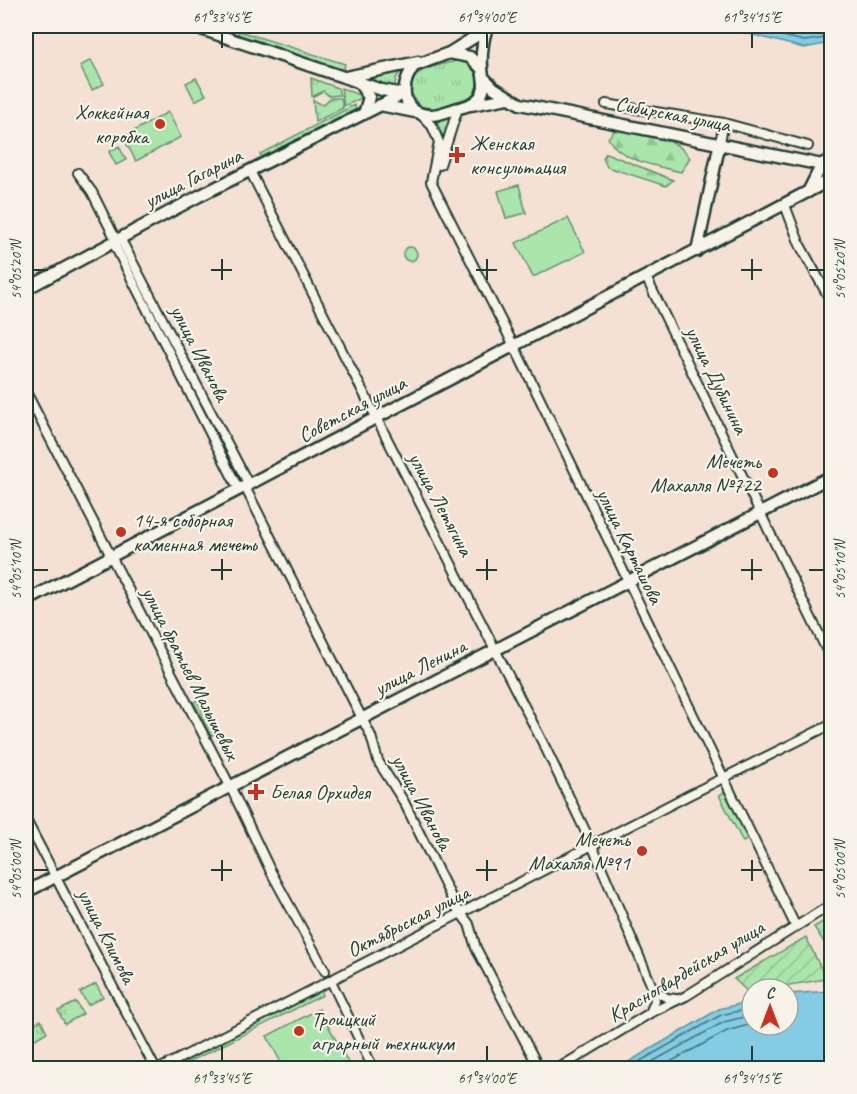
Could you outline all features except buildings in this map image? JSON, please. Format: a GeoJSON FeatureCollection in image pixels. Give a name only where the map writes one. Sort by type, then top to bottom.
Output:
{"type":"FeatureCollection","features":[{"type":"Feature","properties":{"kind":"street"},"geometry":{"type":"LineString","coordinates":[[192,26],[403,94]]}},
{"type":"Feature","properties":{"kind":"street"},"geometry":{"type":"LineString","coordinates":[[351,79],[449,53],[487,28]]}},
{"type":"Feature","properties":{"kind":"street"},"geometry":{"type":"LineString","coordinates":[[380,105],[434,115],[471,105],[482,93],[487,28]]}},
{"type":"Feature","properties":{"kind":"street"},"geometry":{"type":"LineString","coordinates":[[449,53],[470,57],[483,73]]}},
{"type":"Feature","properties":{"kind":"street"},"geometry":{"type":"LineString","coordinates":[[418,62],[406,78],[403,94],[409,105],[432,126],[439,142],[433,184]]}},
{"type":"Feature","properties":{"kind":"street","name":"Сибирская улица"},"geometry":{"type":"LineString","coordinates":[[483,73],[508,98],[520,104],[828,164]]}},
{"type":"Feature","properties":{"kind":"street"},"geometry":{"type":"LineString","coordinates":[[351,79],[369,97],[364,114]]}},
{"type":"Feature","properties":{"kind":"street","name":"улица Гагарина"},"geometry":{"type":"LineString","coordinates":[[26,289],[116,240],[403,94]]}},
{"type":"Feature","properties":{"kind":"street","name":"Сибирская улица"},"geometry":{"type":"LineString","coordinates":[[471,105],[508,98]]}},
{"type":"Feature","properties":{"kind":"street"},"geometry":{"type":"LineString","coordinates":[[606,104],[724,123],[808,146]]}},
{"type":"Feature","properties":{"kind":"street"},"geometry":{"type":"LineString","coordinates":[[433,184],[458,108]]}},
{"type":"Feature","properties":{"kind":"street"},"geometry":{"type":"LineString","coordinates":[[697,250],[724,123]]}},
{"type":"Feature","properties":{"kind":"street"},"geometry":{"type":"LineString","coordinates":[[807,193],[828,164]]}},
{"type":"Feature","properties":{"kind":"street","name":"улица Летягина"},"geometry":{"type":"LineString","coordinates":[[250,171],[496,650],[592,845],[653,989]]}},
{"type":"Feature","properties":{"kind":"street","name":"улица Иванова"},"geometry":{"type":"LineString","coordinates":[[78,173],[92,192],[244,487],[363,719],[371,736],[378,761],[404,802],[460,914],[469,924],[476,948],[539,1068]]}},
{"type":"Feature","properties":{"kind":"street","name":"Советская улица"},"geometry":{"type":"LineString","coordinates":[[26,601],[831,179]]}},
{"type":"Feature","properties":{"kind":"street","name":"улица Карташова"},"geometry":{"type":"LineString","coordinates":[[433,184],[795,926]]}},
{"type":"Feature","properties":{"kind":"street"},"geometry":{"type":"LineString","coordinates":[[785,205],[800,245],[831,303]]}},
{"type":"Feature","properties":{"kind":"street","name":"улица Дубинина"},"geometry":{"type":"LineString","coordinates":[[646,277],[831,661]]}},
{"type":"Feature","properties":{"kind":"street","name":"улица братьев Малышевых"},"geometry":{"type":"LineString","coordinates":[[26,392],[230,786],[270,870],[325,971]]}},
{"type":"Feature","properties":{"kind":"street","name":"улица Ленина"},"geometry":{"type":"LineString","coordinates":[[26,892],[831,476]]}},
{"type":"Feature","properties":{"kind":"street","name":"Октябрьская улица"},"geometry":{"type":"LineString","coordinates":[[161,1068],[723,777],[831,724]]}},
{"type":"Feature","properties":{"kind":"street","name":"улица Климова"},"geometry":{"type":"LineString","coordinates":[[26,820],[155,1068]]}},
{"type":"Feature","properties":{"kind":"street","name":"Красногвардейская улица"},"geometry":{"type":"LineString","coordinates":[[559,1068],[650,1013],[686,996],[831,904]]}},
{"type":"Feature","properties":{"kind":"street"},"geometry":{"type":"LineString","coordinates":[[331,981],[373,1068]]}},
{"type":"Feature","properties":{"kind":"street"},"geometry":{"type":"LineString","coordinates":[[653,989],[667,998],[676,999]]}},
{"type":"Feature","properties":{"kind":"street"},"geometry":{"type":"LineString","coordinates":[[650,1013],[655,1001],[653,989]]}},
{"type":"Feature","properties":{"kind":"green space"},"geometry":{"type":"Polygon","coordinates":[[[239,31],[345,64],[343,71],[237,37],[239,31]]]}},
{"type":"Feature","properties":{"kind":"green space"},"geometry":{"type":"Polygon","coordinates":[[[91,60],[104,84],[92,90],[80,66],[91,60]]]}},
{"type":"Feature","properties":{"kind":"green space"},"geometry":{"type":"Polygon","coordinates":[[[456,61],[468,65],[475,73],[477,84],[472,96],[434,109],[419,106],[410,91],[415,77],[420,72],[434,66],[456,61]]]}},
{"type":"Feature","properties":{"kind":"green space"},"geometry":{"type":"Polygon","coordinates":[[[404,66],[396,78],[394,92],[356,79],[404,66]]]}},
{"type":"Feature","properties":{"kind":"green space"},"geometry":{"type":"Polygon","coordinates":[[[196,78],[206,95],[195,101],[186,83],[196,78]]]}},
{"type":"Feature","properties":{"kind":"green space"},"geometry":{"type":"Polygon","coordinates":[[[311,78],[338,88],[340,95],[329,96],[323,91],[312,97],[311,78]]]}},
{"type":"Feature","properties":{"kind":"green space"},"geometry":{"type":"Polygon","coordinates":[[[341,88],[364,97],[344,106],[341,88]]]}},
{"type":"Feature","properties":{"kind":"green space"},"geometry":{"type":"Polygon","coordinates":[[[330,98],[341,98],[343,108],[315,122],[313,100],[323,105],[330,98]]]}},
{"type":"Feature","properties":{"kind":"green space"},"geometry":{"type":"Polygon","coordinates":[[[354,105],[356,109],[262,158],[260,154],[354,105]]]}},
{"type":"Feature","properties":{"kind":"green space","name":"Хоккейная коробка"},"geometry":{"type":"Polygon","coordinates":[[[168,112],[181,137],[136,161],[123,137],[168,112]]]}},
{"type":"Feature","properties":{"kind":"green space"},"geometry":{"type":"Polygon","coordinates":[[[452,118],[444,142],[442,134],[432,124],[452,118]]]}},
{"type":"Feature","properties":{"kind":"green space"},"geometry":{"type":"Polygon","coordinates":[[[623,130],[669,141],[677,145],[690,158],[681,172],[630,157],[614,146],[608,138],[614,131],[623,130]]]}},
{"type":"Feature","properties":{"kind":"green space"},"geometry":{"type":"Polygon","coordinates":[[[119,146],[126,160],[116,165],[109,152],[119,146]]]}},
{"type":"Feature","properties":{"kind":"green space"},"geometry":{"type":"Polygon","coordinates":[[[606,153],[673,180],[666,186],[607,167],[603,158],[606,153]]]}},
{"type":"Feature","properties":{"kind":"green space"},"geometry":{"type":"Polygon","coordinates":[[[519,185],[526,213],[506,218],[498,191],[519,185]]]}},
{"type":"Feature","properties":{"kind":"green space"},"geometry":{"type":"Polygon","coordinates":[[[568,218],[585,252],[533,277],[516,243],[568,218]]]}},
{"type":"Feature","properties":{"kind":"green space"},"geometry":{"type":"Polygon","coordinates":[[[407,247],[413,247],[417,254],[413,261],[407,261],[403,257],[403,251],[407,247]]]}},
{"type":"Feature","properties":{"kind":"green space"},"geometry":{"type":"Polygon","coordinates":[[[197,700],[214,734],[211,736],[194,702],[197,700]]]}},
{"type":"Feature","properties":{"kind":"green space"},"geometry":{"type":"Polygon","coordinates":[[[725,792],[749,839],[743,842],[719,795],[725,792]]]}},
{"type":"Feature","properties":{"kind":"green space"},"geometry":{"type":"Polygon","coordinates":[[[831,917],[831,953],[814,927],[831,917]]]}},
{"type":"Feature","properties":{"kind":"green space"},"geometry":{"type":"Polygon","coordinates":[[[806,937],[826,979],[800,983],[800,977],[740,977],[740,985],[734,979],[806,937]]]}},
{"type":"Feature","properties":{"kind":"green space"},"geometry":{"type":"Polygon","coordinates":[[[96,984],[103,997],[88,1005],[80,992],[96,984]]]}},
{"type":"Feature","properties":{"kind":"green space"},"geometry":{"type":"Polygon","coordinates":[[[321,991],[323,995],[177,1068],[170,1068],[321,991]]]}},
{"type":"Feature","properties":{"kind":"green space"},"geometry":{"type":"Polygon","coordinates":[[[76,1002],[83,1014],[65,1024],[58,1011],[76,1002]]]}},
{"type":"Feature","properties":{"kind":"green space"},"geometry":{"type":"Polygon","coordinates":[[[319,1009],[351,1068],[284,1068],[267,1036],[319,1009]]]}},
{"type":"Feature","properties":{"kind":"green space"},"geometry":{"type":"Polygon","coordinates":[[[41,1020],[47,1032],[30,1042],[26,1028],[41,1020]]]}},
{"type":"Feature","properties":{"kind":"water"},"geometry":{"type":"Polygon","coordinates":[[[718,26],[831,26],[831,43],[804,48],[718,26]]]}},
{"type":"Feature","properties":{"kind":"water"},"geometry":{"type":"Polygon","coordinates":[[[831,991],[831,1068],[618,1068],[719,1009],[740,1004],[740,1037],[800,1037],[800,993],[831,991]]]}},
{"type":"Feature","properties":{"kind":"place","name":"Хоккейная коробка"},"geometry":{"type":"Point","coordinates":[160,124]}},
{"type":"Feature","properties":{"kind":"place","name":"Женская консультация"},"geometry":{"type":"Point","coordinates":[457,155]}},
{"type":"Feature","properties":{"kind":"place","name":"Мечеть Махалля №722"},"geometry":{"type":"Point","coordinates":[773,473]}},
{"type":"Feature","properties":{"kind":"place","name":"14-я соборная каменная мечеть"},"geometry":{"type":"Point","coordinates":[121,532]}},
{"type":"Feature","properties":{"kind":"place","name":"Белая Орхидея"},"geometry":{"type":"Point","coordinates":[256,792]}},
{"type":"Feature","properties":{"kind":"place","name":"Мечеть Махалля №91"},"geometry":{"type":"Point","coordinates":[642,851]}},
{"type":"Feature","properties":{"kind":"place","name":"Троицкий аграрный техникум"},"geometry":{"type":"Point","coordinates":[299,1031]}}]}
